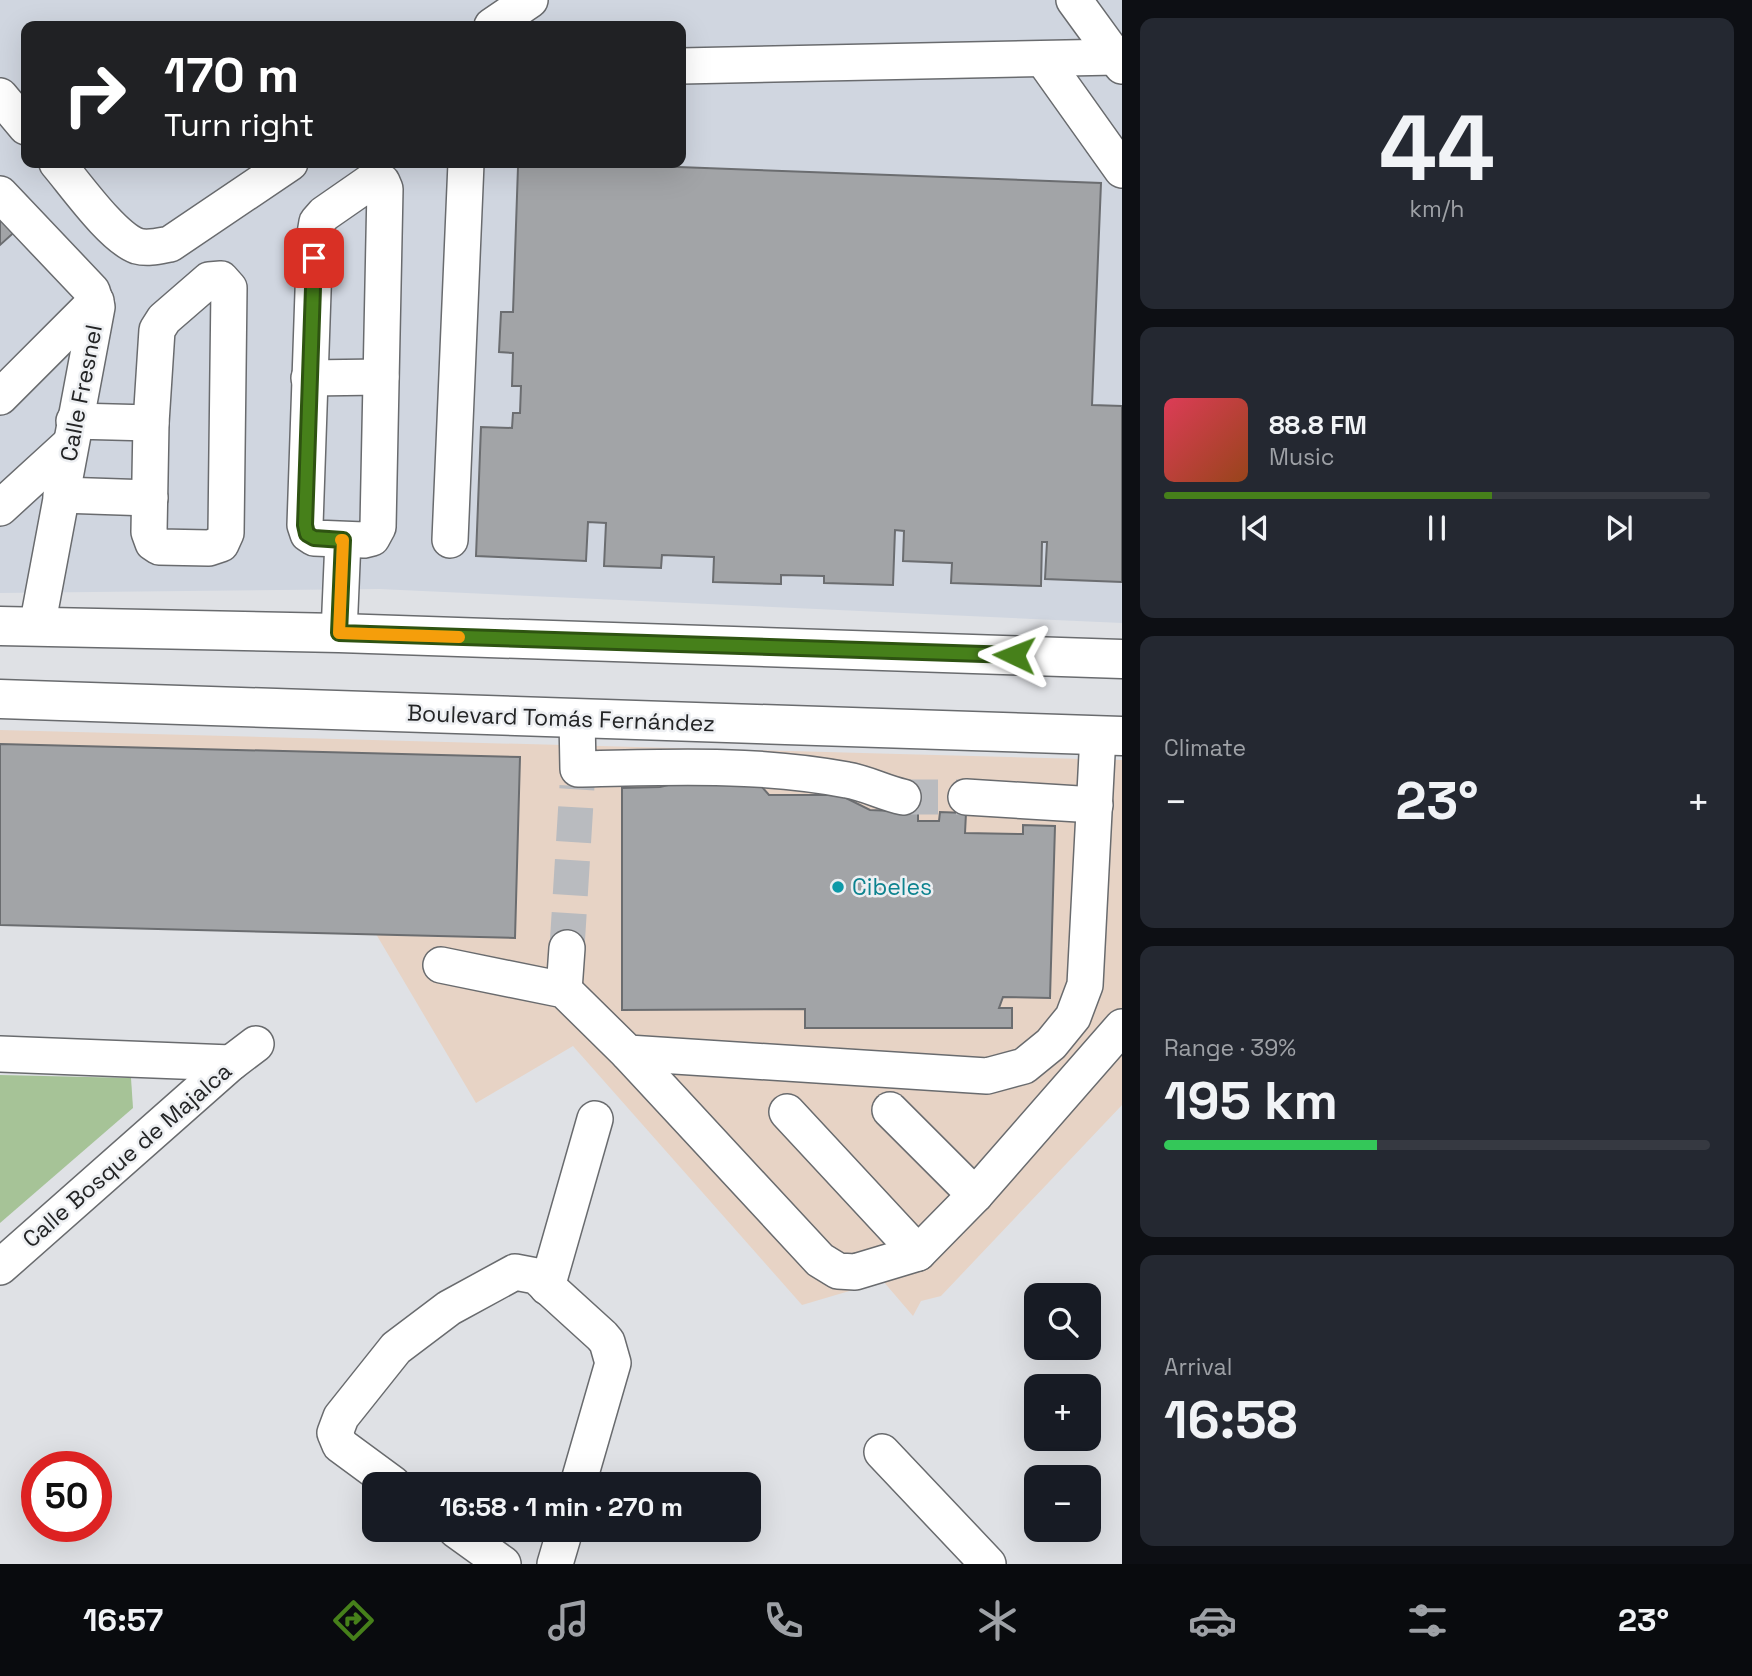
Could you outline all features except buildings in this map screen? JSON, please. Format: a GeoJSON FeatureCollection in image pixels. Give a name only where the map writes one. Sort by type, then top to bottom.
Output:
{"type":"FeatureCollection","features":[{"type":"Feature","properties":{"kind":"main road"},"geometry":{"type":"LineString","coordinates":[[19,626],[339,633],[1122,659]]}},
{"type":"Feature","properties":{"kind":"main road","name":"Boulevard Tomás Fernández"},"geometry":{"type":"LineString","coordinates":[[0,699],[1110,736]]}},
{"type":"Feature","properties":{"kind":"street"},"geometry":{"type":"LineString","coordinates":[[499,21],[530,0]]}},
{"type":"Feature","properties":{"kind":"street"},"geometry":{"type":"LineString","coordinates":[[1074,0],[1119,61]]}},
{"type":"Feature","properties":{"kind":"street"},"geometry":{"type":"LineString","coordinates":[[686,66],[1043,59],[1119,61]]}},
{"type":"Feature","properties":{"kind":"street"},"geometry":{"type":"LineString","coordinates":[[1043,59],[1122,170]]}},
{"type":"Feature","properties":{"kind":"street"},"geometry":{"type":"LineString","coordinates":[[0,96],[21,121]]}},
{"type":"Feature","properties":{"kind":"street"},"geometry":{"type":"LineString","coordinates":[[61,168],[121,238],[138,246],[152,248],[170,244],[283,168]]}},
{"type":"Feature","properties":{"kind":"street"},"geometry":{"type":"LineString","coordinates":[[450,540],[466,168]]}},
{"type":"Feature","properties":{"kind":"street"},"geometry":{"type":"LineString","coordinates":[[373,180],[382,182],[385,189],[378,527],[372,538],[343,540],[314,538],[307,534],[305,525],[309,378],[317,222],[324,214],[373,180]]}},
{"type":"Feature","properties":{"kind":"street","name":"Calle Fresnel"},"geometry":{"type":"LineString","coordinates":[[0,194],[92,291],[97,317],[61,495],[19,626]]}},
{"type":"Feature","properties":{"kind":"street"},"geometry":{"type":"LineString","coordinates":[[221,279],[229,288],[226,533],[221,544],[209,548],[159,547],[153,543],[149,532],[151,423],[157,330],[164,319],[209,280],[221,279]]}},
{"type":"Feature","properties":{"kind":"street"},"geometry":{"type":"LineString","coordinates":[[0,397],[96,301]]}},
{"type":"Feature","properties":{"kind":"street"},"geometry":{"type":"LineString","coordinates":[[309,378],[381,377]]}},
{"type":"Feature","properties":{"kind":"street"},"geometry":{"type":"LineString","coordinates":[[0,508],[72,433],[151,423]]}},
{"type":"Feature","properties":{"kind":"street"},"geometry":{"type":"LineString","coordinates":[[61,495],[150,498]]}},
{"type":"Feature","properties":{"kind":"street"},"geometry":{"type":"LineString","coordinates":[[339,633],[343,540]]}},
{"type":"Feature","properties":{"kind":"street"},"geometry":{"type":"LineString","coordinates":[[577,718],[577,778],[684,767],[772,771],[849,780],[903,797]]}},
{"type":"Feature","properties":{"kind":"street"},"geometry":{"type":"LineString","coordinates":[[684,767],[687,723]]}},
{"type":"Feature","properties":{"kind":"street"},"geometry":{"type":"LineString","coordinates":[[772,771],[774,726]]}},
{"type":"Feature","properties":{"kind":"street"},"geometry":{"type":"LineString","coordinates":[[849,780],[850,728]]}},
{"type":"Feature","properties":{"kind":"street"},"geometry":{"type":"LineString","coordinates":[[628,1053],[987,1076],[1024,1066],[1051,1044],[1073,1017],[1085,985],[1095,805],[1110,736]]}},
{"type":"Feature","properties":{"kind":"street"},"geometry":{"type":"LineString","coordinates":[[966,797],[1095,805]]}},
{"type":"Feature","properties":{"kind":"street"},"geometry":{"type":"LineString","coordinates":[[564,990],[567,948]]}},
{"type":"Feature","properties":{"kind":"street"},"geometry":{"type":"LineString","coordinates":[[441,965],[564,990],[628,1053],[820,1260],[838,1271],[855,1272],[918,1254],[975,1195],[1122,1027]]}},
{"type":"Feature","properties":{"kind":"street","name":"Calle Bosque de Majalca"},"geometry":{"type":"LineString","coordinates":[[0,1054],[243,1054],[0,1267]]}},
{"type":"Feature","properties":{"kind":"street"},"geometry":{"type":"LineString","coordinates":[[890,1110],[975,1195]]}},
{"type":"Feature","properties":{"kind":"street"},"geometry":{"type":"LineString","coordinates":[[787,1112],[918,1254]]}},
{"type":"Feature","properties":{"kind":"street"},"geometry":{"type":"LineString","coordinates":[[547,1287],[596,1119]]}},
{"type":"Feature","properties":{"kind":"street"},"geometry":{"type":"LineString","coordinates":[[377,1472],[340,1445],[335,1433],[341,1417],[396,1349],[449,1308],[514,1272],[530,1274],[607,1342],[613,1363],[581,1472]]}},
{"type":"Feature","properties":{"kind":"street"},"geometry":{"type":"LineString","coordinates":[[882,1451],[988,1564]]}},
{"type":"Feature","properties":{"kind":"street"},"geometry":{"type":"LineString","coordinates":[[473,1542],[503,1564]]}},
{"type":"Feature","properties":{"kind":"street"},"geometry":{"type":"LineString","coordinates":[[555,1564],[561,1542]]}},
{"type":"Feature","properties":{"kind":"shaded area"},"geometry":{"type":"Polygon","coordinates":[[[0,0],[1122,0],[1122,623],[379,589],[0,593],[0,0]]]}},
{"type":"Feature","properties":{"kind":"shaded area"},"geometry":{"type":"Polygon","coordinates":[[[0,730],[1122,760],[1122,1105],[941,1296],[921,1301],[913,1316],[883,1281],[802,1305],[573,1046],[476,1103],[376,934],[0,925],[0,730]]]}},
{"type":"Feature","properties":{"kind":"green space"},"geometry":{"type":"Polygon","coordinates":[[[0,1075],[131,1078],[133,1108],[0,1223],[0,1075]]]}},
{"type":"Feature","properties":{"kind":"tunnel"},"geometry":{"type":"LineString","coordinates":[[567,948],[577,786]]}},
{"type":"Feature","properties":{"kind":"tunnel"},"geometry":{"type":"LineString","coordinates":[[903,797],[966,797]]}},
{"type":"Feature","properties":{"kind":"slow traffic"},"geometry":{"type":"LineString","coordinates":[[341,540],[339,633],[459,637]]}},
{"type":"Feature","properties":{"kind":"place","name":"Cibeles"},"geometry":{"type":"Point","coordinates":[838,887]}},
{"type":"Feature","properties":{"kind":"route"},"geometry":{"type":"LineString","coordinates":[[314,258],[305,525],[307,534],[314,538],[343,540],[339,633],[1014,655]]}}]}
